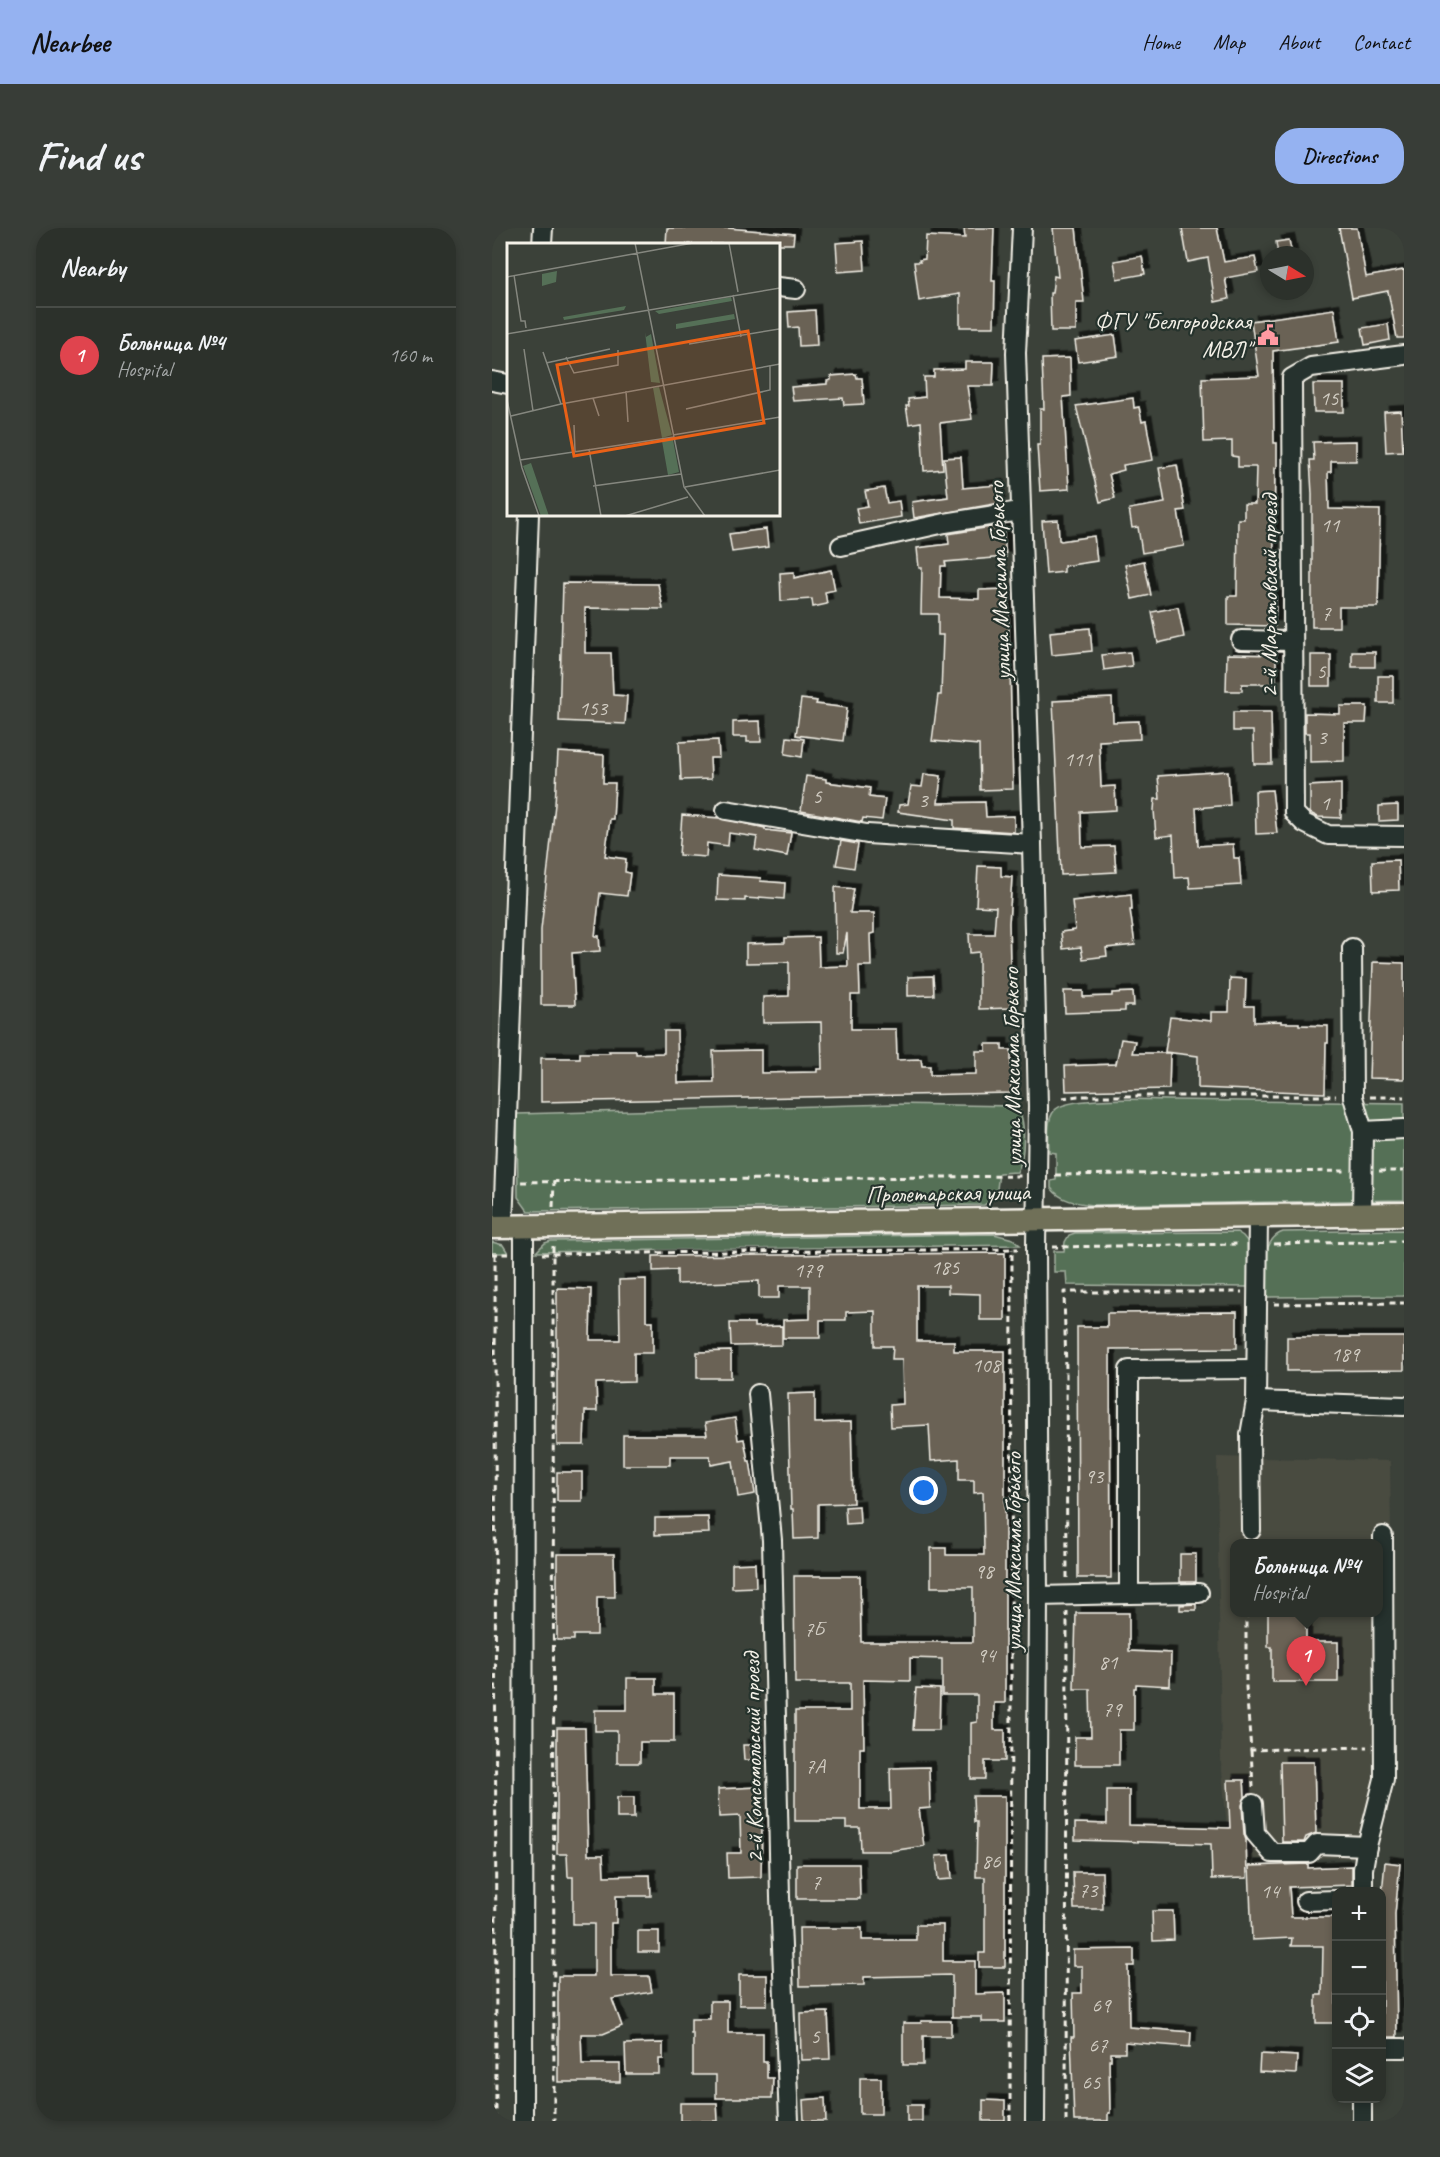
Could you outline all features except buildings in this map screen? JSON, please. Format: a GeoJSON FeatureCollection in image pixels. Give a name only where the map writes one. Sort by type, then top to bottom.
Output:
{"type":"FeatureCollection","features":[{"type":"Feature","properties":{"kind":"main road","name":"Пролетарская улица"},"geometry":{"type":"LineString","coordinates":[[506,1227],[1404,1214]]}},
{"type":"Feature","properties":{"kind":"street"},"geometry":{"type":"LineString","coordinates":[[542,243],[543,228]]}},
{"type":"Feature","properties":{"kind":"street","name":"улица Максима Горького"},"geometry":{"type":"LineString","coordinates":[[1022,228],[1016,353],[1038,1107],[1035,2121]]}},
{"type":"Feature","properties":{"kind":"street","name":"2-й Маратовский проезд"},"geometry":{"type":"LineString","coordinates":[[1404,355],[1311,368],[1292,378],[1294,813],[1304,823],[1329,835],[1404,836]]}},
{"type":"Feature","properties":{"kind":"street"},"geometry":{"type":"LineString","coordinates":[[492,381],[507,384]]}},
{"type":"Feature","properties":{"kind":"street"},"geometry":{"type":"LineString","coordinates":[[841,546],[945,523],[1020,511]]}},
{"type":"Feature","properties":{"kind":"street"},"geometry":{"type":"LineString","coordinates":[[523,2121],[524,1254],[506,1227],[505,1182],[529,516]]}},
{"type":"Feature","properties":{"kind":"street"},"geometry":{"type":"LineString","coordinates":[[1241,639],[1293,641]]}},
{"type":"Feature","properties":{"kind":"street"},"geometry":{"type":"LineString","coordinates":[[726,810],[867,834],[1032,843]]}},
{"type":"Feature","properties":{"kind":"street"},"geometry":{"type":"LineString","coordinates":[[1352,948],[1353,1097],[1363,1131],[1362,1215]]}},
{"type":"Feature","properties":{"kind":"street"},"geometry":{"type":"LineString","coordinates":[[1363,1131],[1404,1129]]}},
{"type":"Feature","properties":{"kind":"street"},"geometry":{"type":"LineString","coordinates":[[1251,1530],[1250,1435],[1256,1401],[1258,1216]]}},
{"type":"Feature","properties":{"kind":"street"},"geometry":{"type":"LineString","coordinates":[[1129,1594],[1129,1370],[1256,1369]]}},
{"type":"Feature","properties":{"kind":"street","name":"2-й Комсомольский проезд"},"geometry":{"type":"LineString","coordinates":[[758,1394],[772,1540],[780,1897],[789,2121]]}},
{"type":"Feature","properties":{"kind":"street"},"geometry":{"type":"LineString","coordinates":[[1256,1401],[1404,1406]]}},
{"type":"Feature","properties":{"kind":"street"},"geometry":{"type":"LineString","coordinates":[[1363,1887],[1367,1846],[1384,1779],[1383,1536]]}},
{"type":"Feature","properties":{"kind":"street"},"geometry":{"type":"LineString","coordinates":[[1038,1596],[1199,1593]]}},
{"type":"Feature","properties":{"kind":"street"},"geometry":{"type":"LineString","coordinates":[[1253,1804],[1255,1833],[1272,1852],[1309,1853],[1317,1844],[1367,1846]]}},
{"type":"Feature","properties":{"kind":"street"},"geometry":{"type":"LineString","coordinates":[[1306,1901],[1332,1900]]}},
{"type":"Feature","properties":{"kind":"street"},"geometry":{"type":"LineString","coordinates":[[1386,2049],[1404,2048]]}},
{"type":"Feature","properties":{"kind":"street"},"geometry":{"type":"LineString","coordinates":[[1362,2103],[1362,2121]]}},
{"type":"Feature","properties":{"kind":"path"},"geometry":{"type":"LineString","coordinates":[[1062,1098],[1233,1095],[1404,1097]]}},
{"type":"Feature","properties":{"kind":"path"},"geometry":{"type":"LineString","coordinates":[[505,1182],[1404,1171]]}},
{"type":"Feature","properties":{"kind":"path"},"geometry":{"type":"LineString","coordinates":[[554,1181],[554,2121]]}},
{"type":"Feature","properties":{"kind":"path"},"geometry":{"type":"LineString","coordinates":[[496,2121],[494,1254],[1012,1249],[1404,1241]]}},
{"type":"Feature","properties":{"kind":"path"},"geometry":{"type":"LineString","coordinates":[[1010,2121],[1012,1249]]}},
{"type":"Feature","properties":{"kind":"path"},"geometry":{"type":"LineString","coordinates":[[1066,2121],[1067,1595],[1064,1292],[1244,1292],[1257,1304],[1404,1303]]}},
{"type":"Feature","properties":{"kind":"path"},"geometry":{"type":"LineString","coordinates":[[1246,1617],[1246,1687],[1253,1804]]}},
{"type":"Feature","properties":{"kind":"path"},"geometry":{"type":"LineString","coordinates":[[1251,1750],[1384,1747]]}},
{"type":"Feature","properties":{"kind":"shaded area"},"geometry":{"type":"Polygon","coordinates":[[[1217,1457],[1390,1461],[1394,1758],[1373,1858],[1226,1859],[1227,1828],[1221,1759],[1217,1457]]]}},
{"type":"Feature","properties":{"kind":"green space"},"geometry":{"type":"Polygon","coordinates":[[[1129,1099],[1404,1103],[1404,1200],[1093,1205],[1064,1199],[1051,1188],[1051,1181],[1056,1180],[1056,1153],[1049,1152],[1048,1131],[1051,1115],[1061,1106],[1091,1100],[1129,1099]]]}},
{"type":"Feature","properties":{"kind":"green space"},"geometry":{"type":"Polygon","coordinates":[[[893,1104],[1016,1106],[1022,1119],[1024,1138],[1022,1157],[1017,1172],[999,1173],[996,1197],[984,1205],[528,1211],[518,1197],[517,1114],[893,1104]]]}},
{"type":"Feature","properties":{"kind":"green space"},"geometry":{"type":"Polygon","coordinates":[[[1404,1230],[1404,1296],[1266,1297],[1267,1251],[1275,1236],[1283,1232],[1404,1230]]]}},
{"type":"Feature","properties":{"kind":"green space"},"geometry":{"type":"Polygon","coordinates":[[[1237,1232],[1247,1241],[1249,1287],[1067,1285],[1066,1272],[1054,1272],[1054,1251],[1064,1251],[1069,1235],[1075,1233],[1237,1232]]]}},
{"type":"Feature","properties":{"kind":"green space"},"geometry":{"type":"Polygon","coordinates":[[[994,1234],[1013,1239],[1020,1245],[536,1252],[545,1243],[551,1241],[994,1234]]]}},
{"type":"Feature","properties":{"kind":"green space"},"geometry":{"type":"Polygon","coordinates":[[[492,1242],[503,1245],[508,1253],[492,1253],[492,1242]]]}},
{"type":"Feature","properties":{"kind":"place","name":"ФГУ \"Белгородская МВЛ\""},"geometry":{"type":"Point","coordinates":[1268,335]}},
{"type":"Feature","properties":{"kind":"place","name":"Больница №4"},"geometry":{"type":"Point","coordinates":[1306,1686]}}]}
